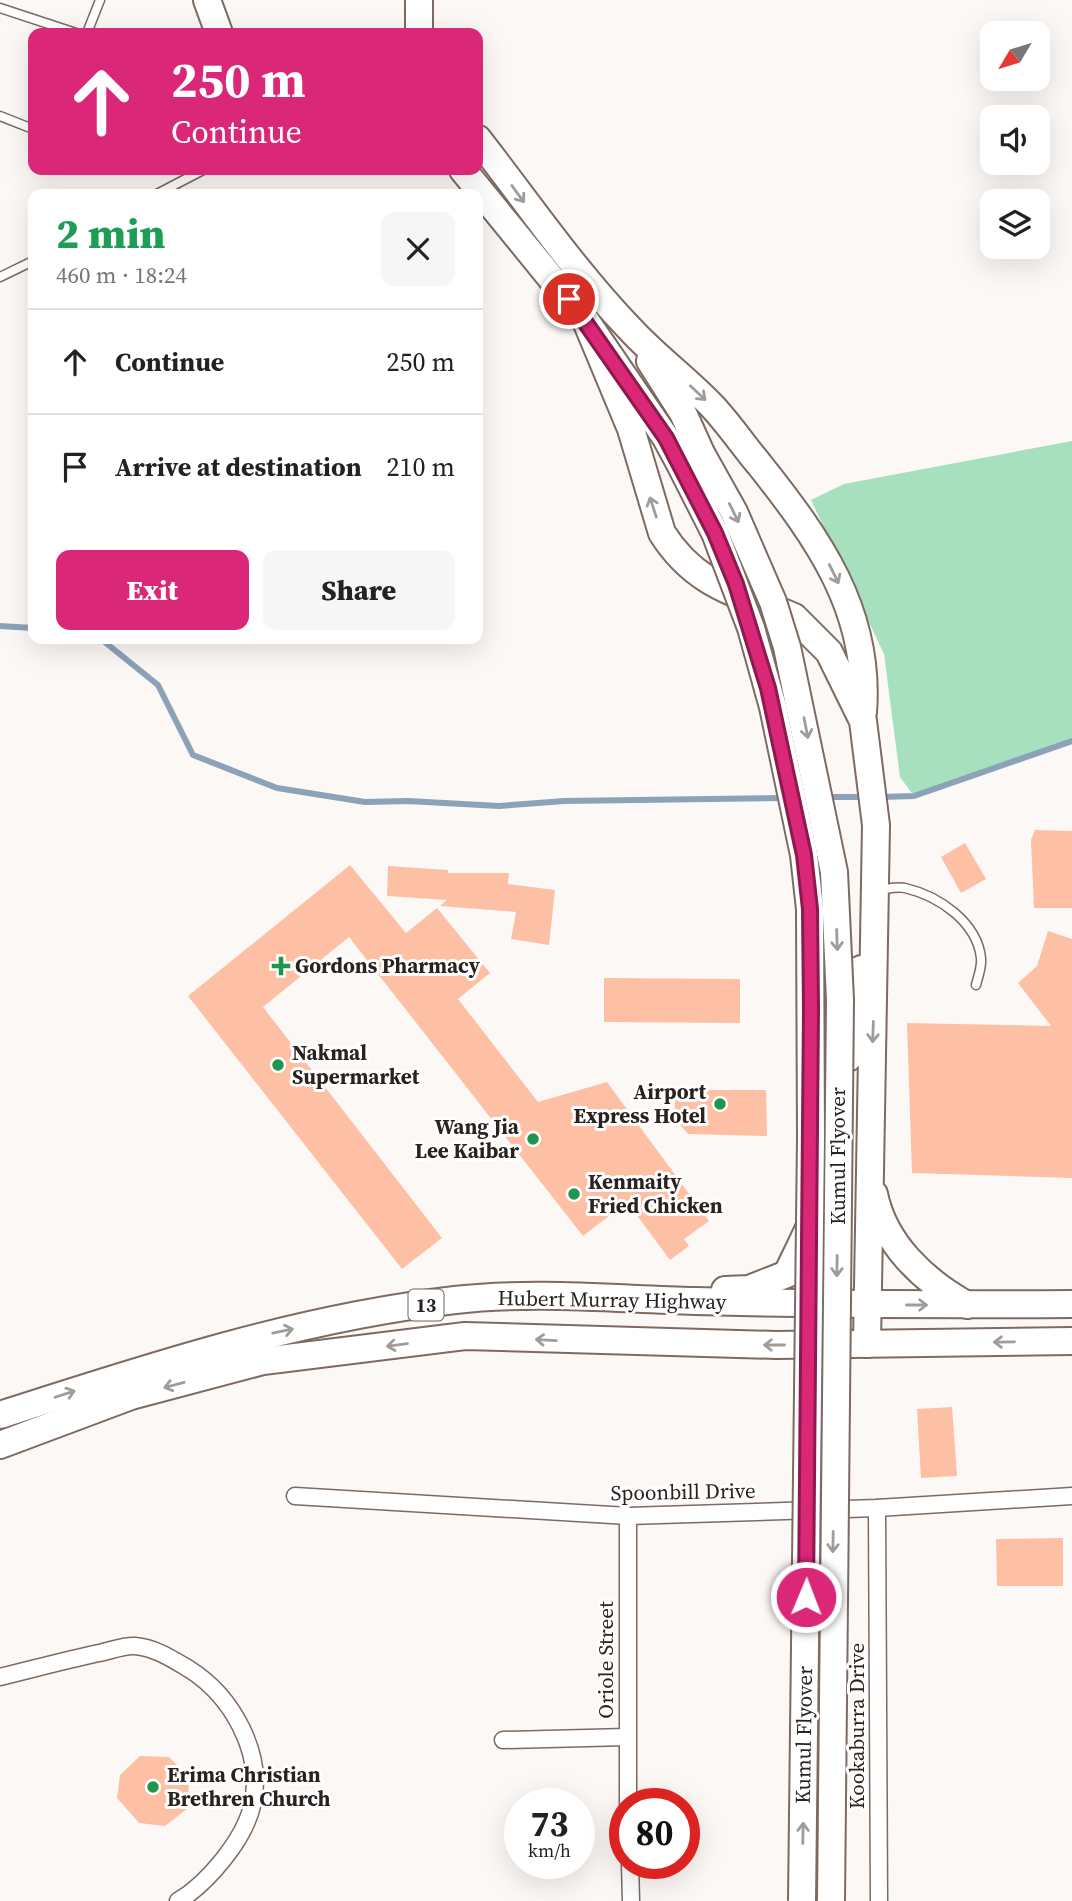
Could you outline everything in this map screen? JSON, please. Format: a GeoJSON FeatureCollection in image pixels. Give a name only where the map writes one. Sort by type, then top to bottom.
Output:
{"type":"FeatureCollection","features":[{"type":"Feature","properties":{"kind":"highway"},"geometry":{"type":"LineString","coordinates":[[207,0],[217,28]]}},
{"type":"Feature","properties":{"kind":"highway"},"geometry":{"type":"LineString","coordinates":[[419,0],[419,28]]}},
{"type":"Feature","properties":{"kind":"highway"},"geometry":{"type":"LineString","coordinates":[[483,146],[537,219],[630,330],[713,407],[811,531],[836,578],[859,643],[876,825],[873,891],[874,1009],[868,1158],[867,1344]]}},
{"type":"Feature","properties":{"kind":"highway"},"geometry":{"type":"LineString","coordinates":[[467,175],[478,189]]}},
{"type":"Feature","properties":{"kind":"highway"},"geometry":{"type":"LineString","coordinates":[[483,195],[586,321],[666,438],[690,458]]}},
{"type":"Feature","properties":{"kind":"highway"},"geometry":{"type":"LineString","coordinates":[[586,321],[631,429],[662,533],[671,548],[704,580],[794,617],[805,625],[829,652],[865,729]]}},
{"type":"Feature","properties":{"kind":"highway"},"geometry":{"type":"LineString","coordinates":[[630,330],[683,413],[690,458]]}},
{"type":"Feature","properties":{"kind":"highway","name":"Kumul Flyover"},"geometry":{"type":"LineString","coordinates":[[690,458],[751,628],[773,707],[804,855],[810,909],[811,1086],[802,1901]]}},
{"type":"Feature","properties":{"kind":"highway","name":"Kumul Flyover"},"geometry":{"type":"LineString","coordinates":[[690,458],[734,512],[773,602],[803,713],[834,872],[840,1013],[831,1901]]}},
{"type":"Feature","properties":{"kind":"highway"},"geometry":{"type":"LineString","coordinates":[[615,1299],[749,1289],[787,1274],[829,1178],[873,891]]}},
{"type":"Feature","properties":{"kind":"highway"},"geometry":{"type":"LineString","coordinates":[[868,1158],[881,1221],[891,1238],[919,1271],[944,1292],[967,1305]]}},
{"type":"Feature","properties":{"kind":"highway","name":"Hubert Murray Highway"},"geometry":{"type":"LineString","coordinates":[[0,1415],[226,1343],[332,1320],[454,1300],[542,1294],[615,1299],[867,1306],[1072,1304]]}},
{"type":"Feature","properties":{"kind":"highway","name":"Hubert Murray Highway"},"geometry":{"type":"LineString","coordinates":[[0,1445],[131,1396],[263,1361],[465,1336],[762,1345],[1072,1341]]}},
{"type":"Feature","properties":{"kind":"street","name":"Spoonbill Drive"},"geometry":{"type":"LineString","coordinates":[[295,1496],[628,1516],[877,1508],[1072,1496]]}},
{"type":"Feature","properties":{"kind":"street","name":"Kookaburra Drive"},"geometry":{"type":"LineString","coordinates":[[877,1508],[879,1901]]}},
{"type":"Feature","properties":{"kind":"street","name":"Oriole Street"},"geometry":{"type":"LineString","coordinates":[[628,1516],[628,1788]]}},
{"type":"Feature","properties":{"kind":"street"},"geometry":{"type":"LineString","coordinates":[[0,1676],[133,1645],[160,1651],[202,1678],[223,1701],[247,1735],[253,1770],[252,1806],[233,1848],[193,1892],[178,1901]]}},
{"type":"Feature","properties":{"kind":"street"},"geometry":{"type":"LineString","coordinates":[[503,1740],[627,1737]]}},
{"type":"Feature","properties":{"kind":"street"},"geometry":{"type":"LineString","coordinates":[[630,1879],[631,1901]]}},
{"type":"Feature","properties":{"kind":"lane"},"geometry":{"type":"LineString","coordinates":[[89,28],[100,0]]}},
{"type":"Feature","properties":{"kind":"lane"},"geometry":{"type":"LineString","coordinates":[[0,8],[61,28]]}},
{"type":"Feature","properties":{"kind":"lane"},"geometry":{"type":"LineString","coordinates":[[0,117],[28,128]]}},
{"type":"Feature","properties":{"kind":"lane"},"geometry":{"type":"LineString","coordinates":[[167,189],[193,175]]}},
{"type":"Feature","properties":{"kind":"lane"},"geometry":{"type":"LineString","coordinates":[[0,277],[28,263]]}},
{"type":"Feature","properties":{"kind":"lane"},"geometry":{"type":"LineString","coordinates":[[873,891],[903,887],[942,902],[965,922],[978,941],[982,961],[976,985]]}},
{"type":"Feature","properties":{"kind":"green space"},"geometry":{"type":"Polygon","coordinates":[[[1072,441],[1072,741],[914,796],[900,777],[884,654],[811,500],[844,484],[1072,441]]]}},
{"type":"Feature","properties":{"kind":"building"},"geometry":{"type":"Polygon","coordinates":[[[1035,830],[1072,831],[1072,908],[1034,908],[1031,840],[1035,830]]]}},
{"type":"Feature","properties":{"kind":"building"},"geometry":{"type":"Polygon","coordinates":[[[965,843],[986,879],[961,893],[941,857],[965,843]]]}},
{"type":"Feature","properties":{"kind":"building"},"geometry":{"type":"Polygon","coordinates":[[[350,865],[406,933],[437,908],[490,973],[458,999],[538,1102],[607,1082],[709,1221],[684,1239],[689,1246],[670,1260],[627,1202],[583,1236],[349,937],[263,1007],[442,1238],[402,1269],[188,996],[350,865]]]}},
{"type":"Feature","properties":{"kind":"building"},"geometry":{"type":"Polygon","coordinates":[[[388,866],[448,870],[448,873],[509,873],[508,884],[555,890],[549,945],[511,939],[516,912],[440,906],[447,900],[387,896],[388,866]]]}},
{"type":"Feature","properties":{"kind":"building"},"geometry":{"type":"Polygon","coordinates":[[[1048,931],[1072,939],[1072,1178],[912,1173],[907,1023],[1051,1026],[1018,983],[1037,966],[1048,931]]]}},
{"type":"Feature","properties":{"kind":"building"},"geometry":{"type":"Polygon","coordinates":[[[604,978],[740,979],[740,1023],[604,1022],[604,978]]]}},
{"type":"Feature","properties":{"kind":"building","name":"Airport Express Hotel"},"geometry":{"type":"Polygon","coordinates":[[[676,1090],[766,1090],[767,1136],[688,1134],[674,1118],[676,1090]]]}},
{"type":"Feature","properties":{"kind":"building"},"geometry":{"type":"Polygon","coordinates":[[[952,1407],[957,1476],[921,1478],[917,1409],[952,1407]]]}},
{"type":"Feature","properties":{"kind":"building"},"geometry":{"type":"Polygon","coordinates":[[[1063,1538],[1063,1586],[997,1586],[996,1539],[1063,1538]]]}},
{"type":"Feature","properties":{"kind":"building","name":"Erima Christian Brethren Church"},"geometry":{"type":"Polygon","coordinates":[[[140,1756],[169,1757],[189,1777],[188,1808],[165,1826],[139,1823],[117,1798],[120,1775],[140,1756]]]}},
{"type":"Feature","properties":{"kind":"waterway"},"geometry":{"type":"LineString","coordinates":[[0,626],[28,628]]}},
{"type":"Feature","properties":{"kind":"waterway"},"geometry":{"type":"LineString","coordinates":[[107,644],[158,685],[193,755],[277,788],[365,802],[408,801],[499,806],[564,801],[786,798]]}},
{"type":"Feature","properties":{"kind":"waterway"},"geometry":{"type":"LineString","coordinates":[[880,797],[914,796],[1072,741]]}},
{"type":"Feature","properties":{"kind":"waterway"},"geometry":{"type":"LineString","coordinates":[[824,797],[866,797]]}},
{"type":"Feature","properties":{"kind":"place","name":"Gordons Pharmacy"},"geometry":{"type":"Point","coordinates":[281,966]}},
{"type":"Feature","properties":{"kind":"place","name":"Nakmal Supermarket"},"geometry":{"type":"Point","coordinates":[278,1065]}},
{"type":"Feature","properties":{"kind":"place","name":"Airport Express Hotel"},"geometry":{"type":"Point","coordinates":[720,1104]}},
{"type":"Feature","properties":{"kind":"place","name":"Wang Jia Lee Kaibar"},"geometry":{"type":"Point","coordinates":[533,1139]}},
{"type":"Feature","properties":{"kind":"place","name":"Kenmaity Fried Chicken"},"geometry":{"type":"Point","coordinates":[574,1194]}},
{"type":"Feature","properties":{"kind":"place","name":"Erima Christian Brethren Church"},"geometry":{"type":"Point","coordinates":[153,1787]}},
{"type":"Feature","properties":{"kind":"route"},"geometry":{"type":"LineString","coordinates":[[569,299],[666,438],[715,533],[736,584],[768,688],[794,819],[804,855],[810,909],[811,1009],[806,1597]]}}]}
